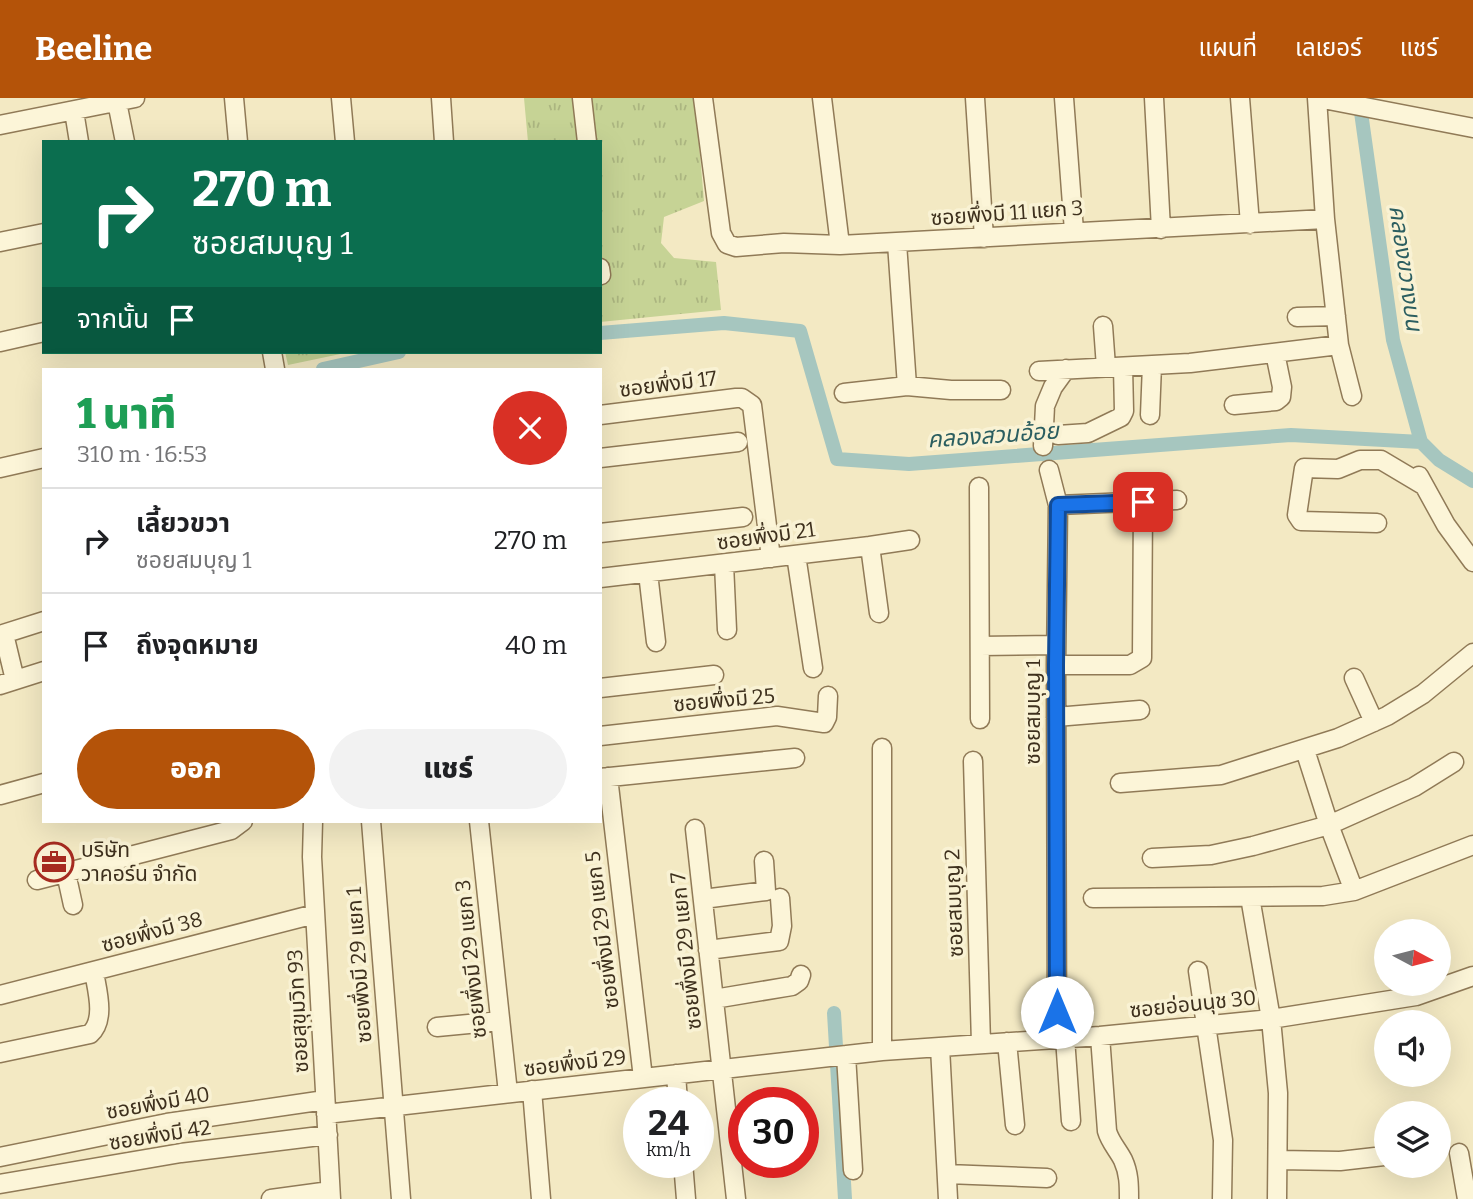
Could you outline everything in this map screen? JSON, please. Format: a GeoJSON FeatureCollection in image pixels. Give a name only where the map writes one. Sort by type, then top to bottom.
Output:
{"type":"FeatureCollection","features":[{"type":"Feature","properties":{"kind":"street"},"geometry":{"type":"LineString","coordinates":[[234,98],[238,140]]}},
{"type":"Feature","properties":{"kind":"street"},"geometry":{"type":"LineString","coordinates":[[341,98],[345,140]]}},
{"type":"Feature","properties":{"kind":"street"},"geometry":{"type":"LineString","coordinates":[[441,98],[444,140]]}},
{"type":"Feature","properties":{"kind":"street"},"geometry":{"type":"LineString","coordinates":[[582,98],[587,140]]}},
{"type":"Feature","properties":{"kind":"street","name":"ซอยพึ่งมี 11 แยก 3"},"geometry":{"type":"LineString","coordinates":[[703,98],[721,233],[727,244],[736,247],[784,243],[897,243],[1325,219]]}},
{"type":"Feature","properties":{"kind":"street"},"geometry":{"type":"LineString","coordinates":[[822,98],[840,245]]}},
{"type":"Feature","properties":{"kind":"street"},"geometry":{"type":"LineString","coordinates":[[975,98],[984,238]]}},
{"type":"Feature","properties":{"kind":"street"},"geometry":{"type":"LineString","coordinates":[[1064,98],[1074,231]]}},
{"type":"Feature","properties":{"kind":"street"},"geometry":{"type":"LineString","coordinates":[[1154,98],[1161,229]]}},
{"type":"Feature","properties":{"kind":"street"},"geometry":{"type":"LineString","coordinates":[[1240,98],[1250,224]]}},
{"type":"Feature","properties":{"kind":"street"},"geometry":{"type":"LineString","coordinates":[[1352,396],[1339,345],[1325,219],[1318,98],[1473,128]]}},
{"type":"Feature","properties":{"kind":"street"},"geometry":{"type":"LineString","coordinates":[[0,125],[126,100],[125,140]]}},
{"type":"Feature","properties":{"kind":"street"},"geometry":{"type":"LineString","coordinates":[[75,111],[79,140]]}},
{"type":"Feature","properties":{"kind":"street"},"geometry":{"type":"LineString","coordinates":[[0,242],[42,233]]}},
{"type":"Feature","properties":{"kind":"street"},"geometry":{"type":"LineString","coordinates":[[897,243],[906,386]]}},
{"type":"Feature","properties":{"kind":"street"},"geometry":{"type":"LineString","coordinates":[[1297,317],[1336,316]]}},
{"type":"Feature","properties":{"kind":"street"},"geometry":{"type":"LineString","coordinates":[[1058,435],[1088,433],[1121,417],[1124,411],[1103,326]]}},
{"type":"Feature","properties":{"kind":"street"},"geometry":{"type":"LineString","coordinates":[[0,342],[42,332]]}},
{"type":"Feature","properties":{"kind":"street"},"geometry":{"type":"LineString","coordinates":[[1040,371],[1152,365],[1339,345]]}},
{"type":"Feature","properties":{"kind":"street"},"geometry":{"type":"LineString","coordinates":[[1234,405],[1276,401],[1281,397],[1282,387],[1275,353]]}},
{"type":"Feature","properties":{"kind":"street"},"geometry":{"type":"LineString","coordinates":[[1150,415],[1152,365]]}},
{"type":"Feature","properties":{"kind":"street"},"geometry":{"type":"LineString","coordinates":[[1043,446],[1045,406],[1053,387],[1066,369]]}},
{"type":"Feature","properties":{"kind":"street"},"geometry":{"type":"LineString","coordinates":[[844,393],[906,386],[951,390],[1001,390]]}},
{"type":"Feature","properties":{"kind":"street","name":"ซอยพึ่งมี 17"},"geometry":{"type":"LineString","coordinates":[[602,415],[736,398],[752,405],[771,558]]}},
{"type":"Feature","properties":{"kind":"street"},"geometry":{"type":"LineString","coordinates":[[602,458],[738,442]]}},
{"type":"Feature","properties":{"kind":"street"},"geometry":{"type":"LineString","coordinates":[[0,468],[42,458]]}},
{"type":"Feature","properties":{"kind":"street"},"geometry":{"type":"LineString","coordinates":[[1377,523],[1301,521],[1297,515],[1304,468],[1338,469],[1360,460],[1381,460],[1421,479],[1446,525],[1473,562]]}},
{"type":"Feature","properties":{"kind":"street","name":"ซอยสมบุญ 1"},"geometry":{"type":"LineString","coordinates":[[1049,470],[1058,505],[1056,717],[1061,1038],[1071,1121]]}},
{"type":"Feature","properties":{"kind":"street"},"geometry":{"type":"LineString","coordinates":[[979,487],[980,719]]}},
{"type":"Feature","properties":{"kind":"street"},"geometry":{"type":"LineString","coordinates":[[1058,505],[1177,500]]}},
{"type":"Feature","properties":{"kind":"street"},"geometry":{"type":"LineString","coordinates":[[1056,665],[1130,665],[1142,658],[1143,502]]}},
{"type":"Feature","properties":{"kind":"street"},"geometry":{"type":"LineString","coordinates":[[602,533],[743,517]]}},
{"type":"Feature","properties":{"kind":"street","name":"ซอยพึ่งมี 21"},"geometry":{"type":"LineString","coordinates":[[602,578],[910,540]]}},
{"type":"Feature","properties":{"kind":"street"},"geometry":{"type":"LineString","coordinates":[[870,545],[879,613]]}},
{"type":"Feature","properties":{"kind":"street"},"geometry":{"type":"LineString","coordinates":[[796,555],[813,668]]}},
{"type":"Feature","properties":{"kind":"street"},"geometry":{"type":"LineString","coordinates":[[724,564],[727,630]]}},
{"type":"Feature","properties":{"kind":"street"},"geometry":{"type":"LineString","coordinates":[[648,573],[656,642]]}},
{"type":"Feature","properties":{"kind":"street"},"geometry":{"type":"LineString","coordinates":[[42,622],[2,635],[8,682],[42,672]]}},
{"type":"Feature","properties":{"kind":"street"},"geometry":{"type":"LineString","coordinates":[[980,646],[1056,645]]}},
{"type":"Feature","properties":{"kind":"street"},"geometry":{"type":"LineString","coordinates":[[1120,783],[1221,775],[1305,750],[1374,722],[1423,694],[1473,653]]}},
{"type":"Feature","properties":{"kind":"street"},"geometry":{"type":"LineString","coordinates":[[602,688],[715,675]]}},
{"type":"Feature","properties":{"kind":"street"},"geometry":{"type":"LineString","coordinates":[[1354,678],[1374,722]]}},
{"type":"Feature","properties":{"kind":"street","name":"ซอยพึ่งมี 25"},"geometry":{"type":"LineString","coordinates":[[602,736],[777,716],[824,723],[828,696]]}},
{"type":"Feature","properties":{"kind":"street"},"geometry":{"type":"LineString","coordinates":[[1056,717],[1140,710]]}},
{"type":"Feature","properties":{"kind":"street"},"geometry":{"type":"LineString","coordinates":[[882,748],[883,1051]]}},
{"type":"Feature","properties":{"kind":"street"},"geometry":{"type":"LineString","coordinates":[[1305,750],[1354,891]]}},
{"type":"Feature","properties":{"kind":"street"},"geometry":{"type":"LineString","coordinates":[[604,778],[794,758]]}},
{"type":"Feature","properties":{"kind":"street","name":"ซอยสมบุญ 2"},"geometry":{"type":"LineString","coordinates":[[973,761],[981,1044]]}},
{"type":"Feature","properties":{"kind":"street"},"geometry":{"type":"LineString","coordinates":[[1152,858],[1211,855],[1329,825],[1414,787],[1454,762]]}},
{"type":"Feature","properties":{"kind":"street","name":"ซอยพึ่งมี 29 แยก 5"},"geometry":{"type":"LineString","coordinates":[[604,778],[643,1078]]}},
{"type":"Feature","properties":{"kind":"street"},"geometry":{"type":"LineString","coordinates":[[0,795],[42,784]]}},
{"type":"Feature","properties":{"kind":"street"},"geometry":{"type":"LineString","coordinates":[[37,880],[231,830],[240,823]]}},
{"type":"Feature","properties":{"kind":"street","name":"ซอยสุขุมวิท 93"},"geometry":{"type":"LineString","coordinates":[[313,823],[315,914],[331,1195]]}},
{"type":"Feature","properties":{"kind":"street","name":"ซอยพึ่งมี 29 แยก 1"},"geometry":{"type":"LineString","coordinates":[[371,823],[401,1199]]}},
{"type":"Feature","properties":{"kind":"street","name":"ซอยพึ่งมี 29 แยก 3"},"geometry":{"type":"LineString","coordinates":[[478,823],[508,1093]]}},
{"type":"Feature","properties":{"kind":"street","name":"ซอยพึ่งมี 29 แยก 7"},"geometry":{"type":"LineString","coordinates":[[695,829],[736,1199]]}},
{"type":"Feature","properties":{"kind":"street"},"geometry":{"type":"LineString","coordinates":[[1093,898],[1323,896],[1354,891],[1473,845]]}},
{"type":"Feature","properties":{"kind":"street"},"geometry":{"type":"LineString","coordinates":[[703,900],[766,891],[764,861]]}},
{"type":"Feature","properties":{"kind":"street"},"geometry":{"type":"LineString","coordinates":[[66,873],[73,905]]}},
{"type":"Feature","properties":{"kind":"street"},"geometry":{"type":"LineString","coordinates":[[1250,897],[1271,1019],[1278,1093],[1277,1199]]}},
{"type":"Feature","properties":{"kind":"street"},"geometry":{"type":"LineString","coordinates":[[708,950],[779,942],[782,926],[780,898]]}},
{"type":"Feature","properties":{"kind":"street","name":"ซอยพึ่งมี 38"},"geometry":{"type":"LineString","coordinates":[[0,995],[315,914]]}},
{"type":"Feature","properties":{"kind":"street"},"geometry":{"type":"LineString","coordinates":[[1198,971],[1223,1140],[1222,1199]]}},
{"type":"Feature","properties":{"kind":"street"},"geometry":{"type":"LineString","coordinates":[[0,1053],[90,1034],[96,1029],[99,1007],[94,972]]}},
{"type":"Feature","properties":{"kind":"street"},"geometry":{"type":"LineString","coordinates":[[714,999],[792,986],[799,981],[801,975]]}},
{"type":"Feature","properties":{"kind":"street","name":"ซอยอ่อนนุช 30"},"geometry":{"type":"LineString","coordinates":[[839,1056],[1100,1036],[1271,1019],[1416,996],[1473,976]]}},
{"type":"Feature","properties":{"kind":"street"},"geometry":{"type":"LineString","coordinates":[[437,1027],[500,1021]]}},
{"type":"Feature","properties":{"kind":"street"},"geometry":{"type":"LineString","coordinates":[[1100,1036],[1107,1131],[1109,1139],[1123,1160],[1129,1178],[1129,1199]]}},
{"type":"Feature","properties":{"kind":"street"},"geometry":{"type":"LineString","coordinates":[[1007,1042],[1015,1125]]}},
{"type":"Feature","properties":{"kind":"street"},"geometry":{"type":"LineString","coordinates":[[940,1047],[948,1199]]}},
{"type":"Feature","properties":{"kind":"street"},"geometry":{"type":"LineString","coordinates":[[839,1056],[853,1170]]}},
{"type":"Feature","properties":{"kind":"street","name":"ซอยพึ่งมี 29"},"geometry":{"type":"LineString","coordinates":[[326,1107],[393,1107],[839,1056]]}},
{"type":"Feature","properties":{"kind":"street"},"geometry":{"type":"LineString","coordinates":[[676,1074],[677,1087]]}},
{"type":"Feature","properties":{"kind":"street"},"geometry":{"type":"LineString","coordinates":[[532,1090],[541,1199]]}},
{"type":"Feature","properties":{"kind":"street","name":"ซอยพึ่งมี 40"},"geometry":{"type":"LineString","coordinates":[[0,1157],[167,1123],[326,1107]]}},
{"type":"Feature","properties":{"kind":"street","name":"ซอยพึ่งมี 42"},"geometry":{"type":"LineString","coordinates":[[0,1184],[180,1153],[328,1135]]}},
{"type":"Feature","properties":{"kind":"street"},"geometry":{"type":"LineString","coordinates":[[1459,1153],[1467,1199]]}},
{"type":"Feature","properties":{"kind":"street"},"geometry":{"type":"LineString","coordinates":[[1278,1160],[1340,1161],[1374,1157]]}},
{"type":"Feature","properties":{"kind":"street"},"geometry":{"type":"LineString","coordinates":[[947,1174],[1046,1178]]}},
{"type":"Feature","properties":{"kind":"street"},"geometry":{"type":"LineString","coordinates":[[684,1178],[686,1199]]}},
{"type":"Feature","properties":{"kind":"street"},"geometry":{"type":"LineString","coordinates":[[271,1199],[331,1195]]}},
{"type":"Feature","properties":{"kind":"green space"},"geometry":{"type":"Polygon","coordinates":[[[524,98],[695,98],[704,201],[664,217],[661,243],[674,258],[716,262],[721,310],[602,322],[602,140],[528,140],[524,98]]]}},
{"type":"Feature","properties":{"kind":"green space"},"geometry":{"type":"Polygon","coordinates":[[[285,354],[340,354],[288,365],[285,354]]]}},
{"type":"Feature","properties":{"kind":"waterway","name":"คลองขวางบน"},"geometry":{"type":"LineString","coordinates":[[1359,98],[1393,340],[1421,442]]}},
{"type":"Feature","properties":{"kind":"waterway","name":"คลองสวนอ้อย"},"geometry":{"type":"LineString","coordinates":[[602,333],[724,323],[800,331],[837,459],[909,464],[1291,435],[1421,442],[1439,460],[1473,481]]}},
{"type":"Feature","properties":{"kind":"waterway","name":"คลองสวนอ้อย"},"geometry":{"type":"LineString","coordinates":[[327,368],[390,354]]}},
{"type":"Feature","properties":{"kind":"waterway"},"geometry":{"type":"LineString","coordinates":[[834,1013],[845,1199]]}},
{"type":"Feature","properties":{"kind":"place","name":"บริษัท วาคอร์น จำกัด"},"geometry":{"type":"Point","coordinates":[54,862]}},
{"type":"Feature","properties":{"kind":"route"},"geometry":{"type":"LineString","coordinates":[[1057,1012],[1058,505],[1143,502]]}}]}
